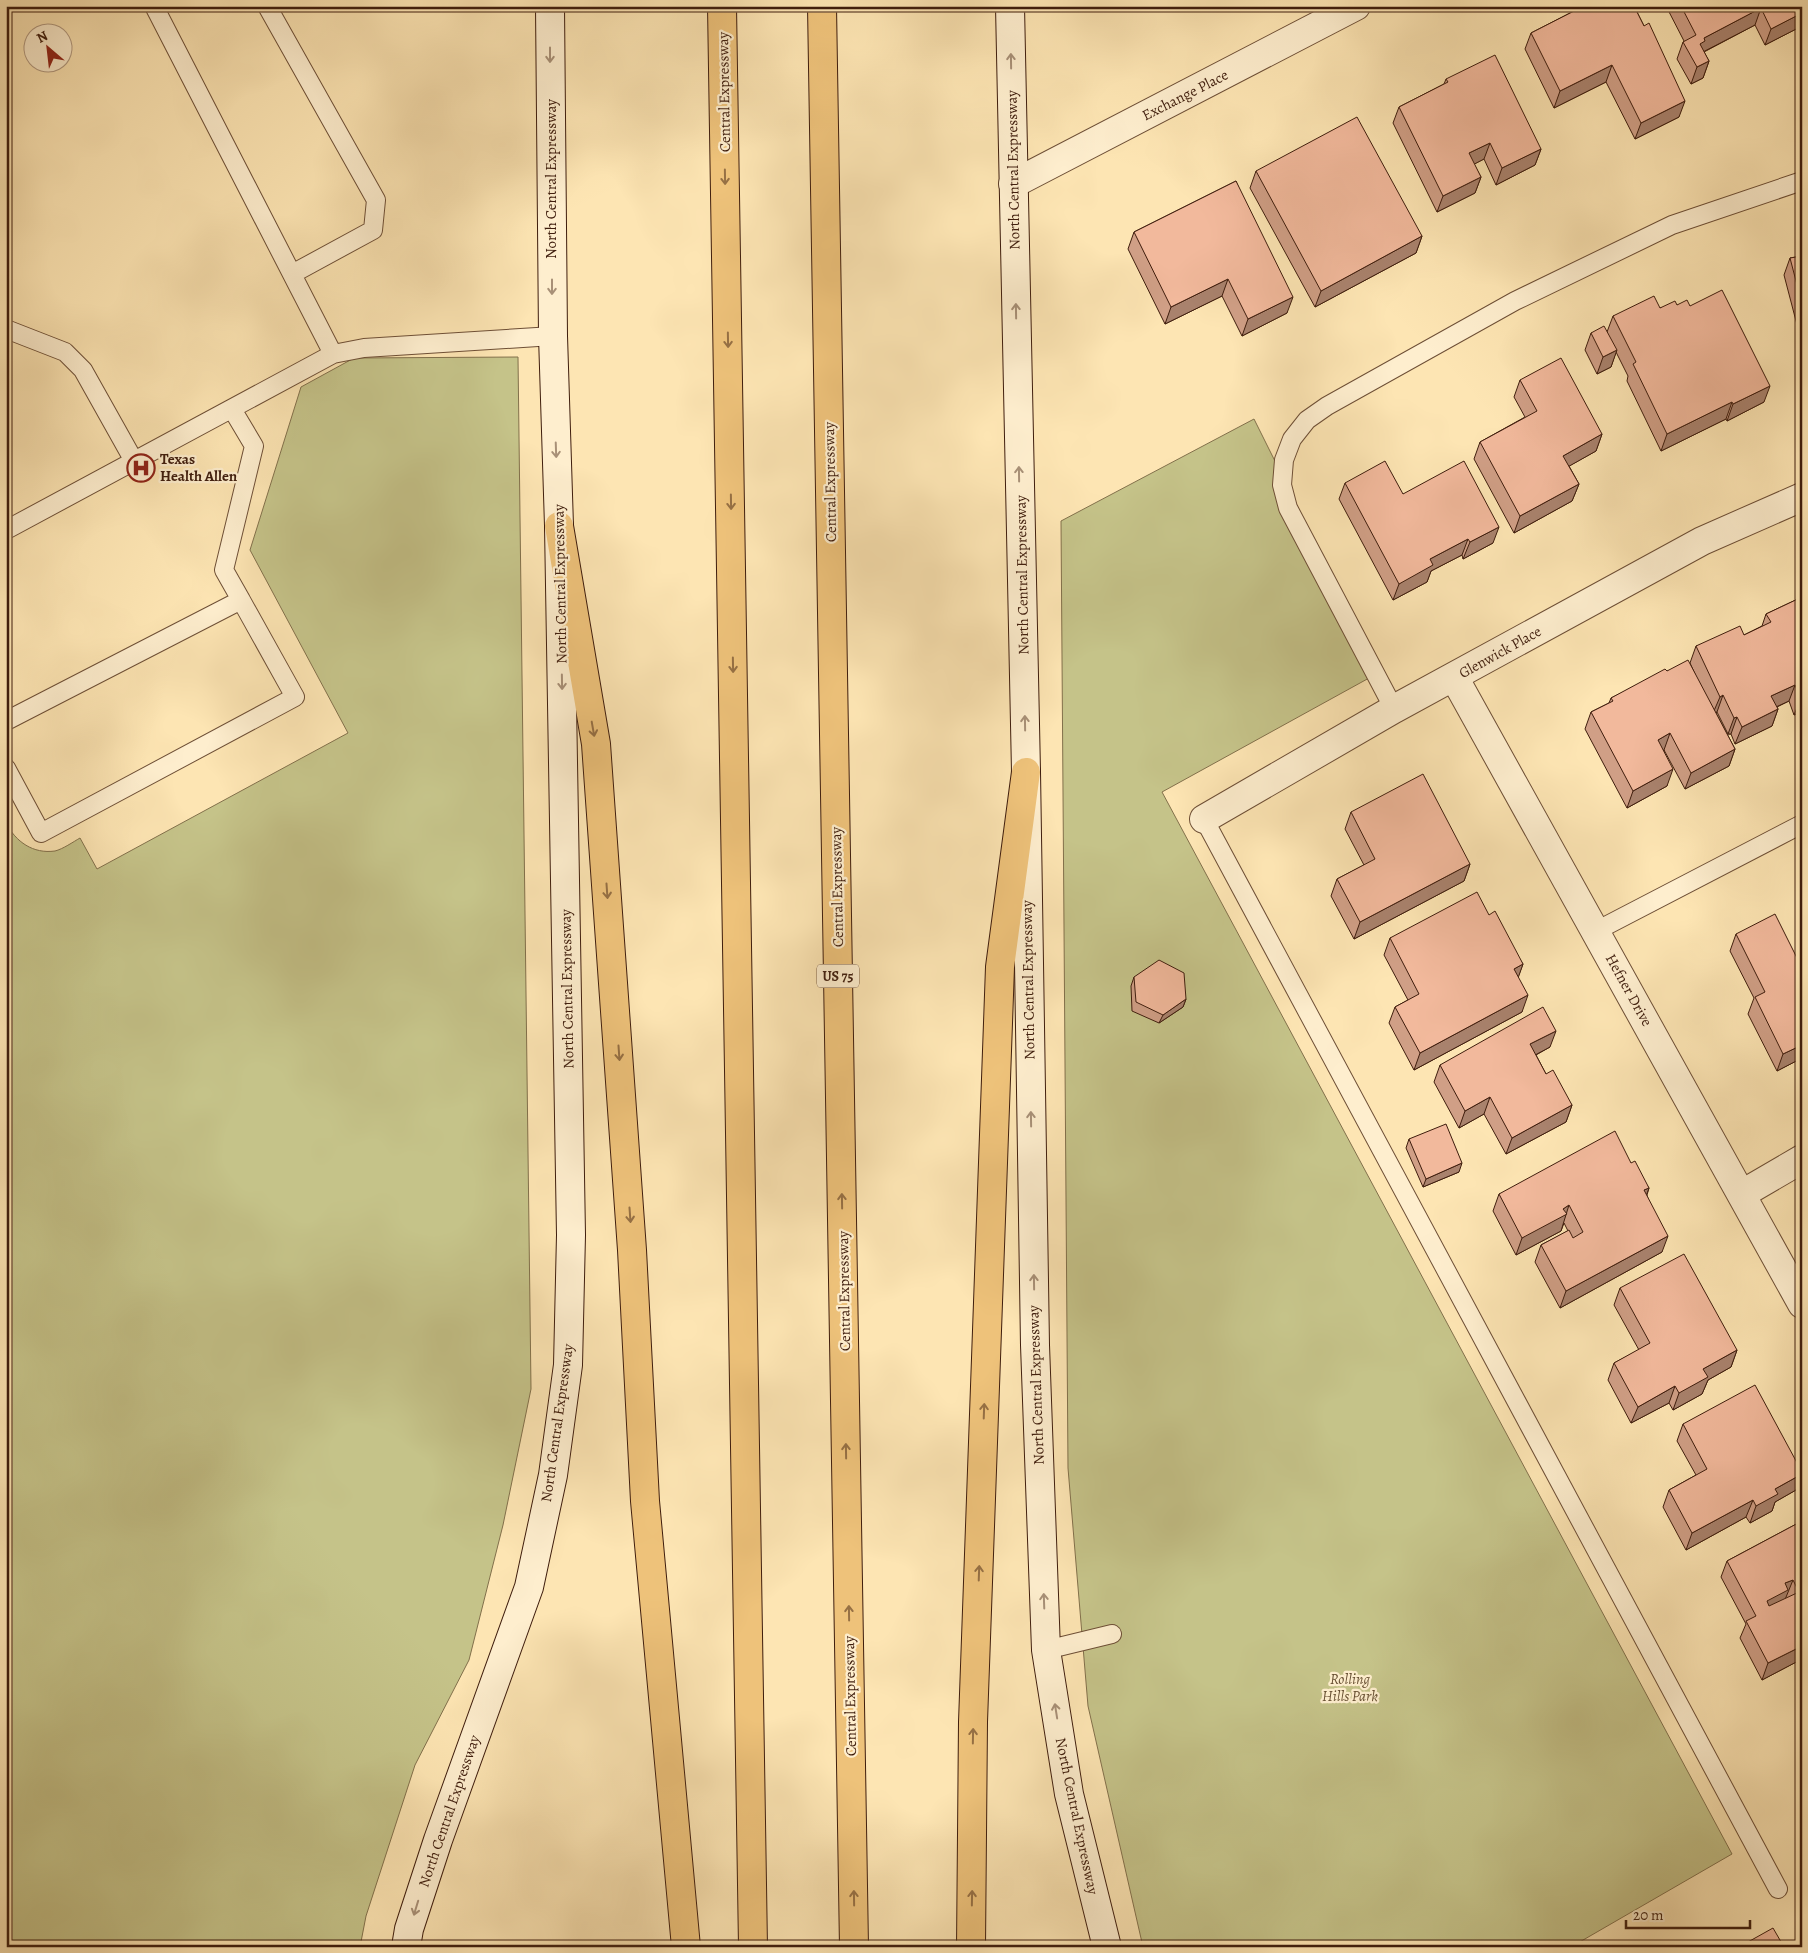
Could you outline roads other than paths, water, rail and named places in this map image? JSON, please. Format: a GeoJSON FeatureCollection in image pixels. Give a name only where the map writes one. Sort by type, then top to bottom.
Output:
{"type":"FeatureCollection","features":[{"type":"Feature","properties":{"kind":"highway","name":"Central Expressway"},"geometry":{"type":"LineString","coordinates":[[722,6],[753,1947]]}},
{"type":"Feature","properties":{"kind":"highway","name":"Central Expressway"},"geometry":{"type":"LineString","coordinates":[[822,6],[854,1947]]}},
{"type":"Feature","properties":{"kind":"highway"},"geometry":{"type":"LineString","coordinates":[[559,526],[596,744],[632,1240],[645,1501],[686,1947]]}},
{"type":"Feature","properties":{"kind":"highway"},"geometry":{"type":"LineString","coordinates":[[971,1947],[973,1722],[1000,967],[1026,772]]}},
{"type":"Feature","properties":{"kind":"main road","name":"North Central Expressway"},"geometry":{"type":"LineString","coordinates":[[406,1947],[409,1929],[438,1840],[529,1587],[553,1475],[568,1365],[571,1235],[559,526],[553,336],[550,6]]}},
{"type":"Feature","properties":{"kind":"main road","name":"North Central Expressway"},"geometry":{"type":"LineString","coordinates":[[1010,6],[1026,772],[1035,1345],[1046,1650],[1070,1794],[1107,1947]]}},
{"type":"Feature","properties":{"kind":"main road","name":"Exchange Place"},"geometry":{"type":"LineString","coordinates":[[1013,184],[1356,6]]}},
{"type":"Feature","properties":{"kind":"main road","name":"Glenwick Place"},"geometry":{"type":"LineString","coordinates":[[1204,819],[1394,709],[1454,678],[1702,541],[1802,498]]}},
{"type":"Feature","properties":{"kind":"main road","name":"Hefner Drive"},"geometry":{"type":"LineString","coordinates":[[1454,678],[1802,1304]]}},
{"type":"Feature","properties":{"kind":"main road"},"geometry":{"type":"LineString","coordinates":[[1742,1194],[1802,1159]]}},
{"type":"Feature","properties":{"kind":"lane"},"geometry":{"type":"LineString","coordinates":[[154,6],[333,354]]}},
{"type":"Feature","properties":{"kind":"lane"},"geometry":{"type":"LineString","coordinates":[[267,6],[376,200],[373,230],[292,274]]}},
{"type":"Feature","properties":{"kind":"lane"},"geometry":{"type":"LineString","coordinates":[[1394,709],[1288,508],[1282,485],[1284,460],[1292,439],[1307,420],[1327,406],[1514,301],[1672,225],[1802,181]]}},
{"type":"Feature","properties":{"kind":"lane"},"geometry":{"type":"LineString","coordinates":[[6,328],[65,352],[83,370],[134,461]]}},
{"type":"Feature","properties":{"kind":"lane"},"geometry":{"type":"LineString","coordinates":[[6,530],[333,354],[364,348],[553,336]]}},
{"type":"Feature","properties":{"kind":"lane"},"geometry":{"type":"LineString","coordinates":[[6,768],[40,833],[295,697],[224,570],[254,446],[232,409]]}},
{"type":"Feature","properties":{"kind":"lane"},"geometry":{"type":"LineString","coordinates":[[6,721],[240,600]]}},
{"type":"Feature","properties":{"kind":"lane"},"geometry":{"type":"LineString","coordinates":[[1204,819],[1778,1889]]}},
{"type":"Feature","properties":{"kind":"lane"},"geometry":{"type":"LineString","coordinates":[[1596,931],[1802,824]]}},
{"type":"Feature","properties":{"kind":"lane"},"geometry":{"type":"LineString","coordinates":[[1046,1650],[1112,1634]]}},
{"type":"Feature","properties":{"kind":"place","name":"Texas Health Allen"},"geometry":{"type":"Point","coordinates":[141,468]}},
{"type":"Feature","properties":{"kind":"park label","name":"Rolling Hills Park"},"geometry":{"type":"Point","coordinates":[1350,1688]}}]}
